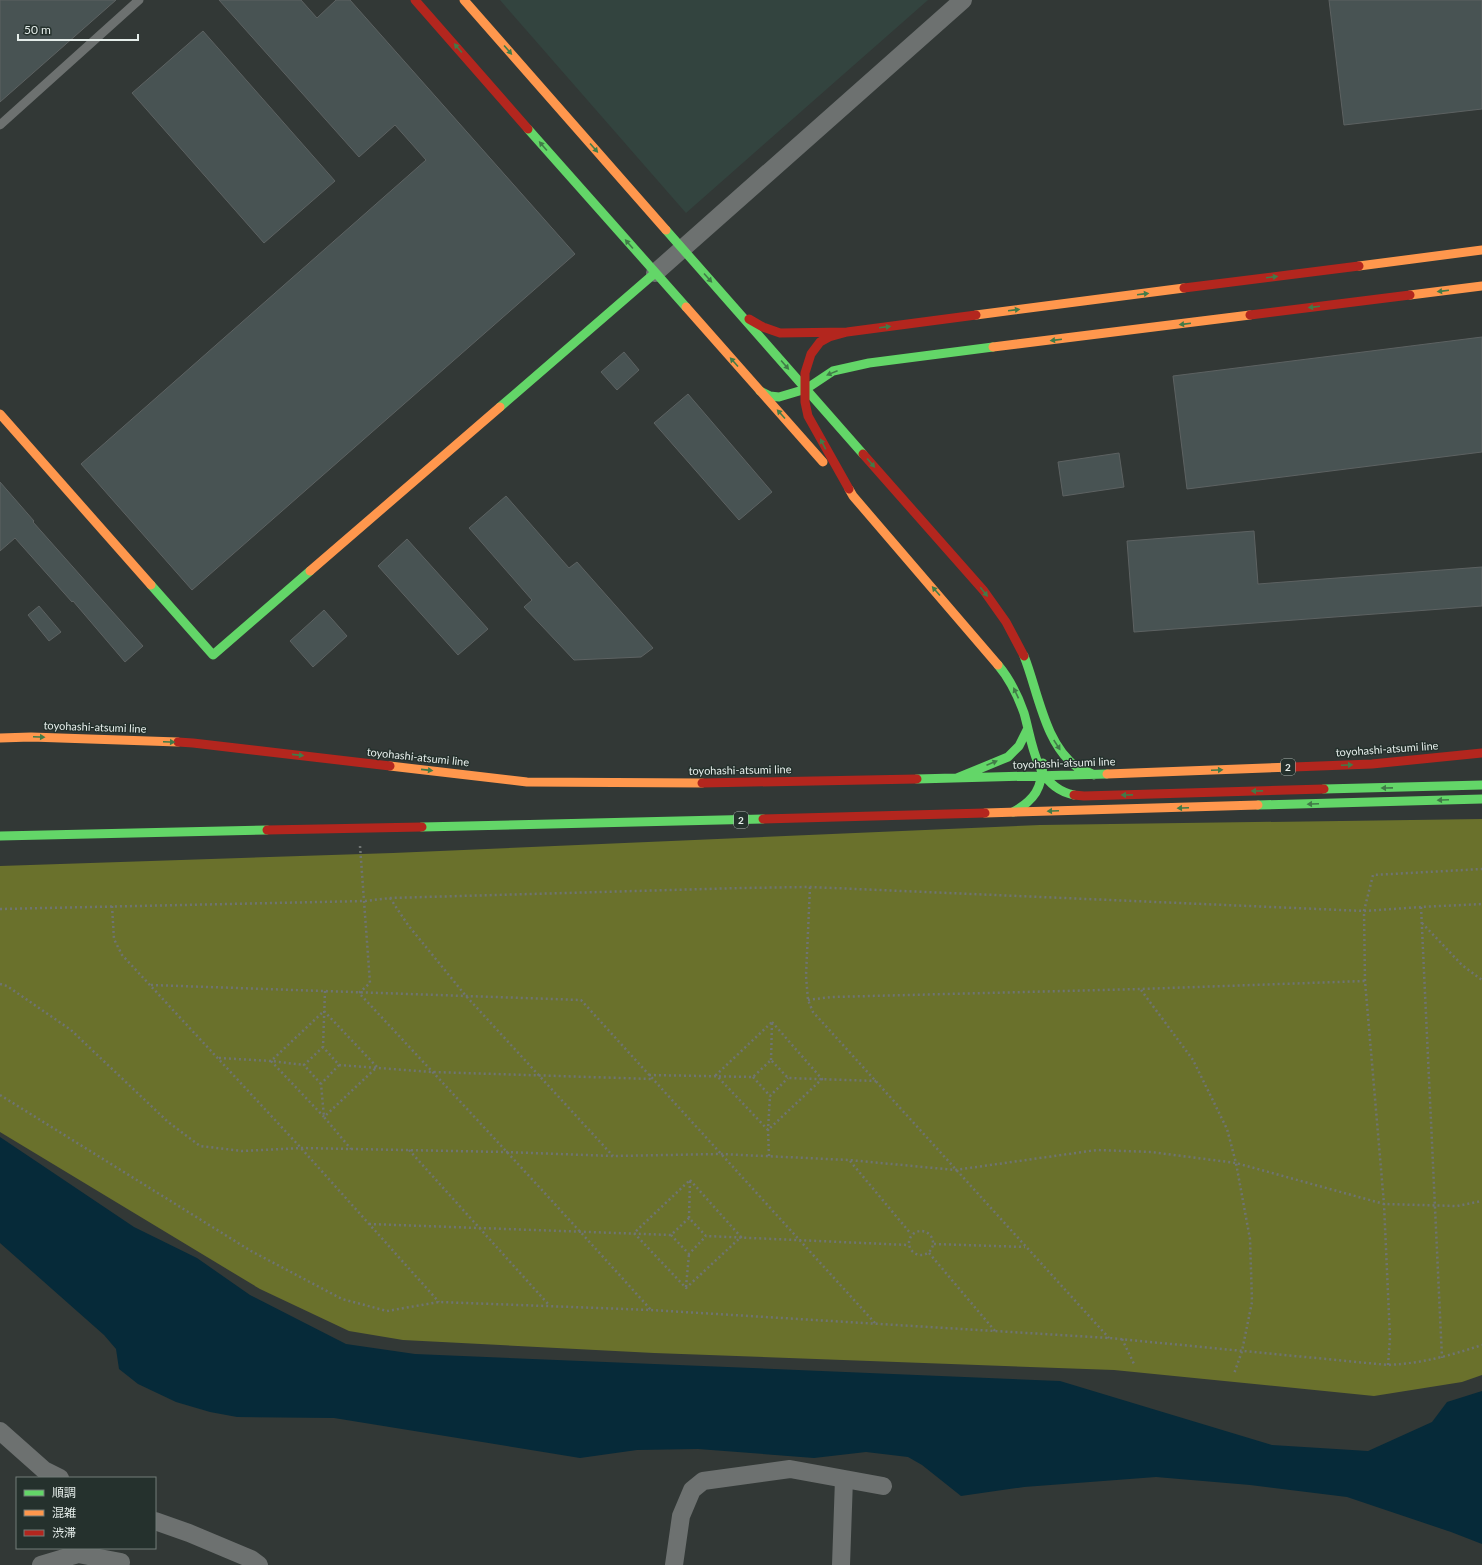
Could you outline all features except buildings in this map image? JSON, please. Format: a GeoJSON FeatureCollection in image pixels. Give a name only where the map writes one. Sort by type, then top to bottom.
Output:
{"type":"FeatureCollection","features":[{"type":"Feature","properties":{"kind":"street"},"geometry":{"type":"LineString","coordinates":[[415,0],[853,496],[1004,672],[1020,700],[1034,756],[1043,775],[1066,793],[1084,796],[1482,785]]}},
{"type":"Feature","properties":{"kind":"street"},"geometry":{"type":"LineString","coordinates":[[464,0],[984,591],[1000,612],[1024,655],[1033,676],[1038,696],[1054,742],[1063,755],[1078,768],[1094,774]]}},
{"type":"Feature","properties":{"kind":"street"},"geometry":{"type":"LineString","coordinates":[[0,414],[213,655],[655,273],[963,0]]}},
{"type":"Feature","properties":{"kind":"street"},"geometry":{"type":"LineString","coordinates":[[741,315],[763,327],[780,332],[847,332],[1482,250]]}},
{"type":"Feature","properties":{"kind":"street"},"geometry":{"type":"LineString","coordinates":[[760,391],[770,396],[779,397],[806,389],[833,371],[869,363],[1482,286]]}},
{"type":"Feature","properties":{"kind":"street"},"geometry":{"type":"LineString","coordinates":[[847,332],[829,337],[820,342],[811,354],[806,373],[805,402],[808,416],[853,496]]}},
{"type":"Feature","properties":{"kind":"street"},"geometry":{"type":"LineString","coordinates":[[842,378],[869,363]]}},
{"type":"Feature","properties":{"kind":"street"},"geometry":{"type":"LineString","coordinates":[[830,403],[836,423]]}},
{"type":"Feature","properties":{"kind":"street"},"geometry":{"type":"LineString","coordinates":[[1038,696],[1043,738]]}},
{"type":"Feature","properties":{"kind":"street"},"geometry":{"type":"LineString","coordinates":[[956,778],[1008,757],[1019,746],[1027,730]]}},
{"type":"Feature","properties":{"kind":"street","name":"toyohashi-atsumi line"},"geometry":{"type":"LineString","coordinates":[[0,738],[31,737],[193,744],[527,782],[714,783],[1094,774],[1372,764],[1482,753]]}},
{"type":"Feature","properties":{"kind":"street"},"geometry":{"type":"LineString","coordinates":[[1013,812],[1024,807],[1032,800],[1039,788],[1043,775],[1043,751]]}},
{"type":"Feature","properties":{"kind":"street","name":"2"},"geometry":{"type":"LineString","coordinates":[[0,836],[639,822],[1482,799]]}},
{"type":"Feature","properties":{"kind":"street"},"geometry":{"type":"LineString","coordinates":[[0,1431],[44,1470],[58,1477]]}},
{"type":"Feature","properties":{"kind":"street"},"geometry":{"type":"LineString","coordinates":[[674,1565],[682,1516],[692,1490],[703,1481],[790,1469],[883,1486]]}},
{"type":"Feature","properties":{"kind":"street"},"geometry":{"type":"LineString","coordinates":[[841,1565],[844,1479]]}},
{"type":"Feature","properties":{"kind":"street"},"geometry":{"type":"LineString","coordinates":[[156,1521],[189,1533],[251,1559],[259,1565]]}},
{"type":"Feature","properties":{"kind":"street"},"geometry":{"type":"LineString","coordinates":[[41,1565],[78,1554],[121,1562]]}},
{"type":"Feature","properties":{"kind":"lane"},"geometry":{"type":"LineString","coordinates":[[0,125],[139,0]]}},
{"type":"Feature","properties":{"kind":"path"},"geometry":{"type":"LineString","coordinates":[[358,828],[365,900],[370,983],[359,993]]}},
{"type":"Feature","properties":{"kind":"path"},"geometry":{"type":"LineString","coordinates":[[1388,1365],[1390,1338],[1384,1204],[1365,981],[1364,911],[1373,874],[1482,869]]}},
{"type":"Feature","properties":{"kind":"path"},"geometry":{"type":"LineString","coordinates":[[810,887],[806,976],[808,1000],[813,1012],[1109,1338]]}},
{"type":"Feature","properties":{"kind":"path"},"geometry":{"type":"LineString","coordinates":[[0,909],[810,887],[1364,911],[1482,904]]}},
{"type":"Feature","properties":{"kind":"path"},"geometry":{"type":"LineString","coordinates":[[390,898],[408,925],[466,996],[613,1156]]}},
{"type":"Feature","properties":{"kind":"path"},"geometry":{"type":"LineString","coordinates":[[112,906],[114,939],[122,955],[301,1148],[439,1302]]}},
{"type":"Feature","properties":{"kind":"path"},"geometry":{"type":"LineString","coordinates":[[1421,907],[1442,1358]]}},
{"type":"Feature","properties":{"kind":"path"},"geometry":{"type":"LineString","coordinates":[[1421,923],[1462,965],[1482,980]]}},
{"type":"Feature","properties":{"kind":"path"},"geometry":{"type":"LineString","coordinates":[[808,1000],[831,997],[1141,989],[1365,981]]}},
{"type":"Feature","properties":{"kind":"path"},"geometry":{"type":"LineString","coordinates":[[0,984],[7,986],[71,1030],[167,1121],[200,1146],[242,1152],[301,1148],[506,1152],[613,1156],[721,1154],[850,1160],[956,1170],[1097,1150],[1151,1152],[1236,1163],[1384,1204],[1457,1206],[1482,1201]]}},
{"type":"Feature","properties":{"kind":"path"},"geometry":{"type":"LineString","coordinates":[[150,985],[581,1000],[875,1323]]}},
{"type":"Feature","properties":{"kind":"path"},"geometry":{"type":"LineString","coordinates":[[1141,989],[1193,1060],[1227,1129],[1236,1163],[1250,1239],[1252,1302],[1242,1351],[1234,1374]]}},
{"type":"Feature","properties":{"kind":"path"},"geometry":{"type":"LineString","coordinates":[[325,991],[323,1047],[339,1065],[432,1072],[538,1074],[653,1079]]}},
{"type":"Feature","properties":{"kind":"path"},"geometry":{"type":"LineString","coordinates":[[359,993],[581,1231],[651,1310]]}},
{"type":"Feature","properties":{"kind":"path"},"geometry":{"type":"LineString","coordinates":[[271,1061],[324,1011]]}},
{"type":"Feature","properties":{"kind":"path"},"geometry":{"type":"LineString","coordinates":[[324,1011],[377,1067]]}},
{"type":"Feature","properties":{"kind":"path"},"geometry":{"type":"LineString","coordinates":[[772,1022],[771,1060],[788,1078],[876,1081]]}},
{"type":"Feature","properties":{"kind":"path"},"geometry":{"type":"LineString","coordinates":[[716,1075],[772,1022]]}},
{"type":"Feature","properties":{"kind":"path"},"geometry":{"type":"LineString","coordinates":[[772,1022],[822,1079]]}},
{"type":"Feature","properties":{"kind":"path"},"geometry":{"type":"LineString","coordinates":[[304,1065],[323,1047]]}},
{"type":"Feature","properties":{"kind":"path"},"geometry":{"type":"LineString","coordinates":[[218,1058],[271,1061],[304,1065],[321,1084],[324,1117]]}},
{"type":"Feature","properties":{"kind":"path"},"geometry":{"type":"LineString","coordinates":[[753,1077],[771,1060]]}},
{"type":"Feature","properties":{"kind":"path"},"geometry":{"type":"LineString","coordinates":[[271,1061],[324,1117],[350,1149]]}},
{"type":"Feature","properties":{"kind":"path"},"geometry":{"type":"LineString","coordinates":[[321,1084],[339,1065]]}},
{"type":"Feature","properties":{"kind":"path"},"geometry":{"type":"LineString","coordinates":[[324,1117],[377,1067]]}},
{"type":"Feature","properties":{"kind":"path"},"geometry":{"type":"LineString","coordinates":[[649,1075],[716,1075],[753,1077],[770,1096]]}},
{"type":"Feature","properties":{"kind":"path"},"geometry":{"type":"LineString","coordinates":[[716,1075],[768,1130]]}},
{"type":"Feature","properties":{"kind":"path"},"geometry":{"type":"LineString","coordinates":[[768,1156],[770,1096],[788,1078]]}},
{"type":"Feature","properties":{"kind":"path"},"geometry":{"type":"LineString","coordinates":[[768,1130],[822,1079]]}},
{"type":"Feature","properties":{"kind":"path"},"geometry":{"type":"LineString","coordinates":[[0,1095],[252,1251],[342,1299],[387,1311],[439,1302],[651,1310],[1109,1338],[1388,1365],[1410,1364],[1442,1358],[1482,1345]]}},
{"type":"Feature","properties":{"kind":"path"},"geometry":{"type":"LineString","coordinates":[[409,1150],[550,1306]]}},
{"type":"Feature","properties":{"kind":"path"},"geometry":{"type":"LineString","coordinates":[[850,1160],[911,1234]]}},
{"type":"Feature","properties":{"kind":"path"},"geometry":{"type":"LineString","coordinates":[[634,1233],[690,1180]]}},
{"type":"Feature","properties":{"kind":"path"},"geometry":{"type":"LineString","coordinates":[[690,1180],[741,1237]]}},
{"type":"Feature","properties":{"kind":"path"},"geometry":{"type":"LineString","coordinates":[[690,1180],[689,1218],[706,1236],[908,1245]]}},
{"type":"Feature","properties":{"kind":"path"},"geometry":{"type":"LineString","coordinates":[[671,1235],[689,1218]]}},
{"type":"Feature","properties":{"kind":"path"},"geometry":{"type":"LineString","coordinates":[[369,1224],[671,1235],[689,1254]]}},
{"type":"Feature","properties":{"kind":"path"},"geometry":{"type":"LineString","coordinates":[[911,1234],[921,1230],[930,1234],[934,1244]]}},
{"type":"Feature","properties":{"kind":"path"},"geometry":{"type":"LineString","coordinates":[[634,1233],[686,1288]]}},
{"type":"Feature","properties":{"kind":"path"},"geometry":{"type":"LineString","coordinates":[[911,1234],[908,1245],[912,1252],[920,1256],[929,1253],[934,1244]]}},
{"type":"Feature","properties":{"kind":"path"},"geometry":{"type":"LineString","coordinates":[[686,1288],[689,1254],[706,1236]]}},
{"type":"Feature","properties":{"kind":"path"},"geometry":{"type":"LineString","coordinates":[[686,1288],[741,1237]]}},
{"type":"Feature","properties":{"kind":"path"},"geometry":{"type":"LineString","coordinates":[[934,1244],[1026,1247]]}},
{"type":"Feature","properties":{"kind":"path"},"geometry":{"type":"LineString","coordinates":[[929,1253],[995,1331]]}},
{"type":"Feature","properties":{"kind":"path"},"geometry":{"type":"LineString","coordinates":[[1121,1339],[1134,1364]]}},
{"type":"Feature","properties":{"kind":"shaded area"},"geometry":{"type":"Polygon","coordinates":[[[500,0],[928,0],[686,213],[500,0]]]}},
{"type":"Feature","properties":{"kind":"green space"},"geometry":{"type":"Polygon","coordinates":[[[1482,819],[1482,1375],[1462,1382],[1374,1396],[1114,1370],[654,1353],[403,1340],[349,1331],[260,1289],[0,1132],[0,866],[393,853],[1040,825],[1482,819]]]}},
{"type":"Feature","properties":{"kind":"water"},"geometry":{"type":"Polygon","coordinates":[[[0,1137],[134,1227],[197,1258],[250,1295],[346,1344],[415,1354],[1060,1381],[1272,1445],[1368,1451],[1432,1422],[1447,1402],[1482,1391],[1482,1544],[1347,1497],[1250,1485],[1156,1477],[1024,1487],[961,1496],[922,1465],[908,1457],[866,1452],[814,1458],[698,1449],[637,1450],[580,1458],[334,1418],[237,1417],[210,1412],[176,1402],[138,1384],[119,1369],[116,1349],[104,1335],[0,1243],[0,1137]]]}},
{"type":"Feature","properties":{"kind":"traffic: fast"},"geometry":{"type":"LineString","coordinates":[[528,129],[686,307]]}},
{"type":"Feature","properties":{"kind":"traffic: fast"},"geometry":{"type":"LineString","coordinates":[[666,230],[863,454]]}},
{"type":"Feature","properties":{"kind":"traffic: fast"},"geometry":{"type":"LineString","coordinates":[[500,407],[655,273]]}},
{"type":"Feature","properties":{"kind":"traffic: fast"},"geometry":{"type":"LineString","coordinates":[[760,391],[770,396],[779,397],[806,389],[833,371],[869,363],[993,347]]}},
{"type":"Feature","properties":{"kind":"traffic: fast"},"geometry":{"type":"LineString","coordinates":[[151,585],[213,655],[310,571]]}},
{"type":"Feature","properties":{"kind":"traffic: fast"},"geometry":{"type":"LineString","coordinates":[[1024,656],[1044,716],[1057,745],[1066,757],[1077,767],[1094,775]]}},
{"type":"Feature","properties":{"kind":"traffic: fast"},"geometry":{"type":"LineString","coordinates":[[998,665],[1009,681],[1019,700],[1024,713],[1033,750],[1043,774],[1051,783],[1061,790],[1074,795]]}},
{"type":"Feature","properties":{"kind":"traffic: fast"},"geometry":{"type":"LineString","coordinates":[[957,778],[1008,757],[1019,746],[1027,730]]}},
{"type":"Feature","properties":{"kind":"traffic: fast"},"geometry":{"type":"LineString","coordinates":[[1013,812],[1027,803],[1036,792],[1041,780],[1043,763]]}},
{"type":"Feature","properties":{"kind":"traffic: fast"},"geometry":{"type":"LineString","coordinates":[[917,779],[1107,774]]}},
{"type":"Feature","properties":{"kind":"traffic: fast"},"geometry":{"type":"LineString","coordinates":[[1324,789],[1482,785]]}},
{"type":"Feature","properties":{"kind":"traffic: fast"},"geometry":{"type":"LineString","coordinates":[[1258,805],[1482,799]]}},
{"type":"Feature","properties":{"kind":"traffic: fast"},"geometry":{"type":"LineString","coordinates":[[422,827],[763,819]]}},
{"type":"Feature","properties":{"kind":"traffic: fast"},"geometry":{"type":"LineString","coordinates":[[0,836],[267,830]]}},
{"type":"Feature","properties":{"kind":"traffic: slow"},"geometry":{"type":"LineString","coordinates":[[464,0],[666,230]]}},
{"type":"Feature","properties":{"kind":"traffic: slow"},"geometry":{"type":"LineString","coordinates":[[1359,266],[1482,250]]}},
{"type":"Feature","properties":{"kind":"traffic: slow"},"geometry":{"type":"LineString","coordinates":[[1410,295],[1482,286]]}},
{"type":"Feature","properties":{"kind":"traffic: slow"},"geometry":{"type":"LineString","coordinates":[[976,315],[1184,288]]}},
{"type":"Feature","properties":{"kind":"traffic: slow"},"geometry":{"type":"LineString","coordinates":[[686,307],[823,462]]}},
{"type":"Feature","properties":{"kind":"traffic: slow"},"geometry":{"type":"LineString","coordinates":[[993,347],[1250,315]]}},
{"type":"Feature","properties":{"kind":"traffic: slow"},"geometry":{"type":"LineString","coordinates":[[310,571],[500,407]]}},
{"type":"Feature","properties":{"kind":"traffic: slow"},"geometry":{"type":"LineString","coordinates":[[0,414],[151,585]]}},
{"type":"Feature","properties":{"kind":"traffic: slow"},"geometry":{"type":"LineString","coordinates":[[849,489],[853,496],[998,665]]}},
{"type":"Feature","properties":{"kind":"traffic: slow"},"geometry":{"type":"LineString","coordinates":[[0,738],[31,737],[178,742]]}},
{"type":"Feature","properties":{"kind":"traffic: slow"},"geometry":{"type":"LineString","coordinates":[[390,766],[527,782],[702,783]]}},
{"type":"Feature","properties":{"kind":"traffic: slow"},"geometry":{"type":"LineString","coordinates":[[1107,774],[1293,767]]}},
{"type":"Feature","properties":{"kind":"traffic: slow"},"geometry":{"type":"LineString","coordinates":[[985,813],[1258,805]]}},
{"type":"Feature","properties":{"kind":"traffic: jam"},"geometry":{"type":"LineString","coordinates":[[415,0],[528,129]]}},
{"type":"Feature","properties":{"kind":"traffic: jam"},"geometry":{"type":"LineString","coordinates":[[1184,288],[1359,266]]}},
{"type":"Feature","properties":{"kind":"traffic: jam"},"geometry":{"type":"LineString","coordinates":[[1250,315],[1410,295]]}},
{"type":"Feature","properties":{"kind":"traffic: jam"},"geometry":{"type":"LineString","coordinates":[[749,319],[763,327],[780,333],[847,332],[976,315]]}},
{"type":"Feature","properties":{"kind":"traffic: jam"},"geometry":{"type":"LineString","coordinates":[[847,332],[829,337],[820,342],[811,354],[805,373],[805,402],[808,416],[849,489]]}},
{"type":"Feature","properties":{"kind":"traffic: jam"},"geometry":{"type":"LineString","coordinates":[[863,454],[984,591],[1006,622],[1024,656]]}},
{"type":"Feature","properties":{"kind":"traffic: jam"},"geometry":{"type":"LineString","coordinates":[[178,742],[390,766]]}},
{"type":"Feature","properties":{"kind":"traffic: jam"},"geometry":{"type":"LineString","coordinates":[[1293,767],[1372,764],[1482,753]]}},
{"type":"Feature","properties":{"kind":"traffic: jam"},"geometry":{"type":"LineString","coordinates":[[702,783],[917,779]]}},
{"type":"Feature","properties":{"kind":"traffic: jam"},"geometry":{"type":"LineString","coordinates":[[1074,795],[1084,796],[1324,789]]}},
{"type":"Feature","properties":{"kind":"traffic: jam"},"geometry":{"type":"LineString","coordinates":[[763,819],[985,813]]}},
{"type":"Feature","properties":{"kind":"traffic: jam"},"geometry":{"type":"LineString","coordinates":[[267,830],[422,827]]}}]}
